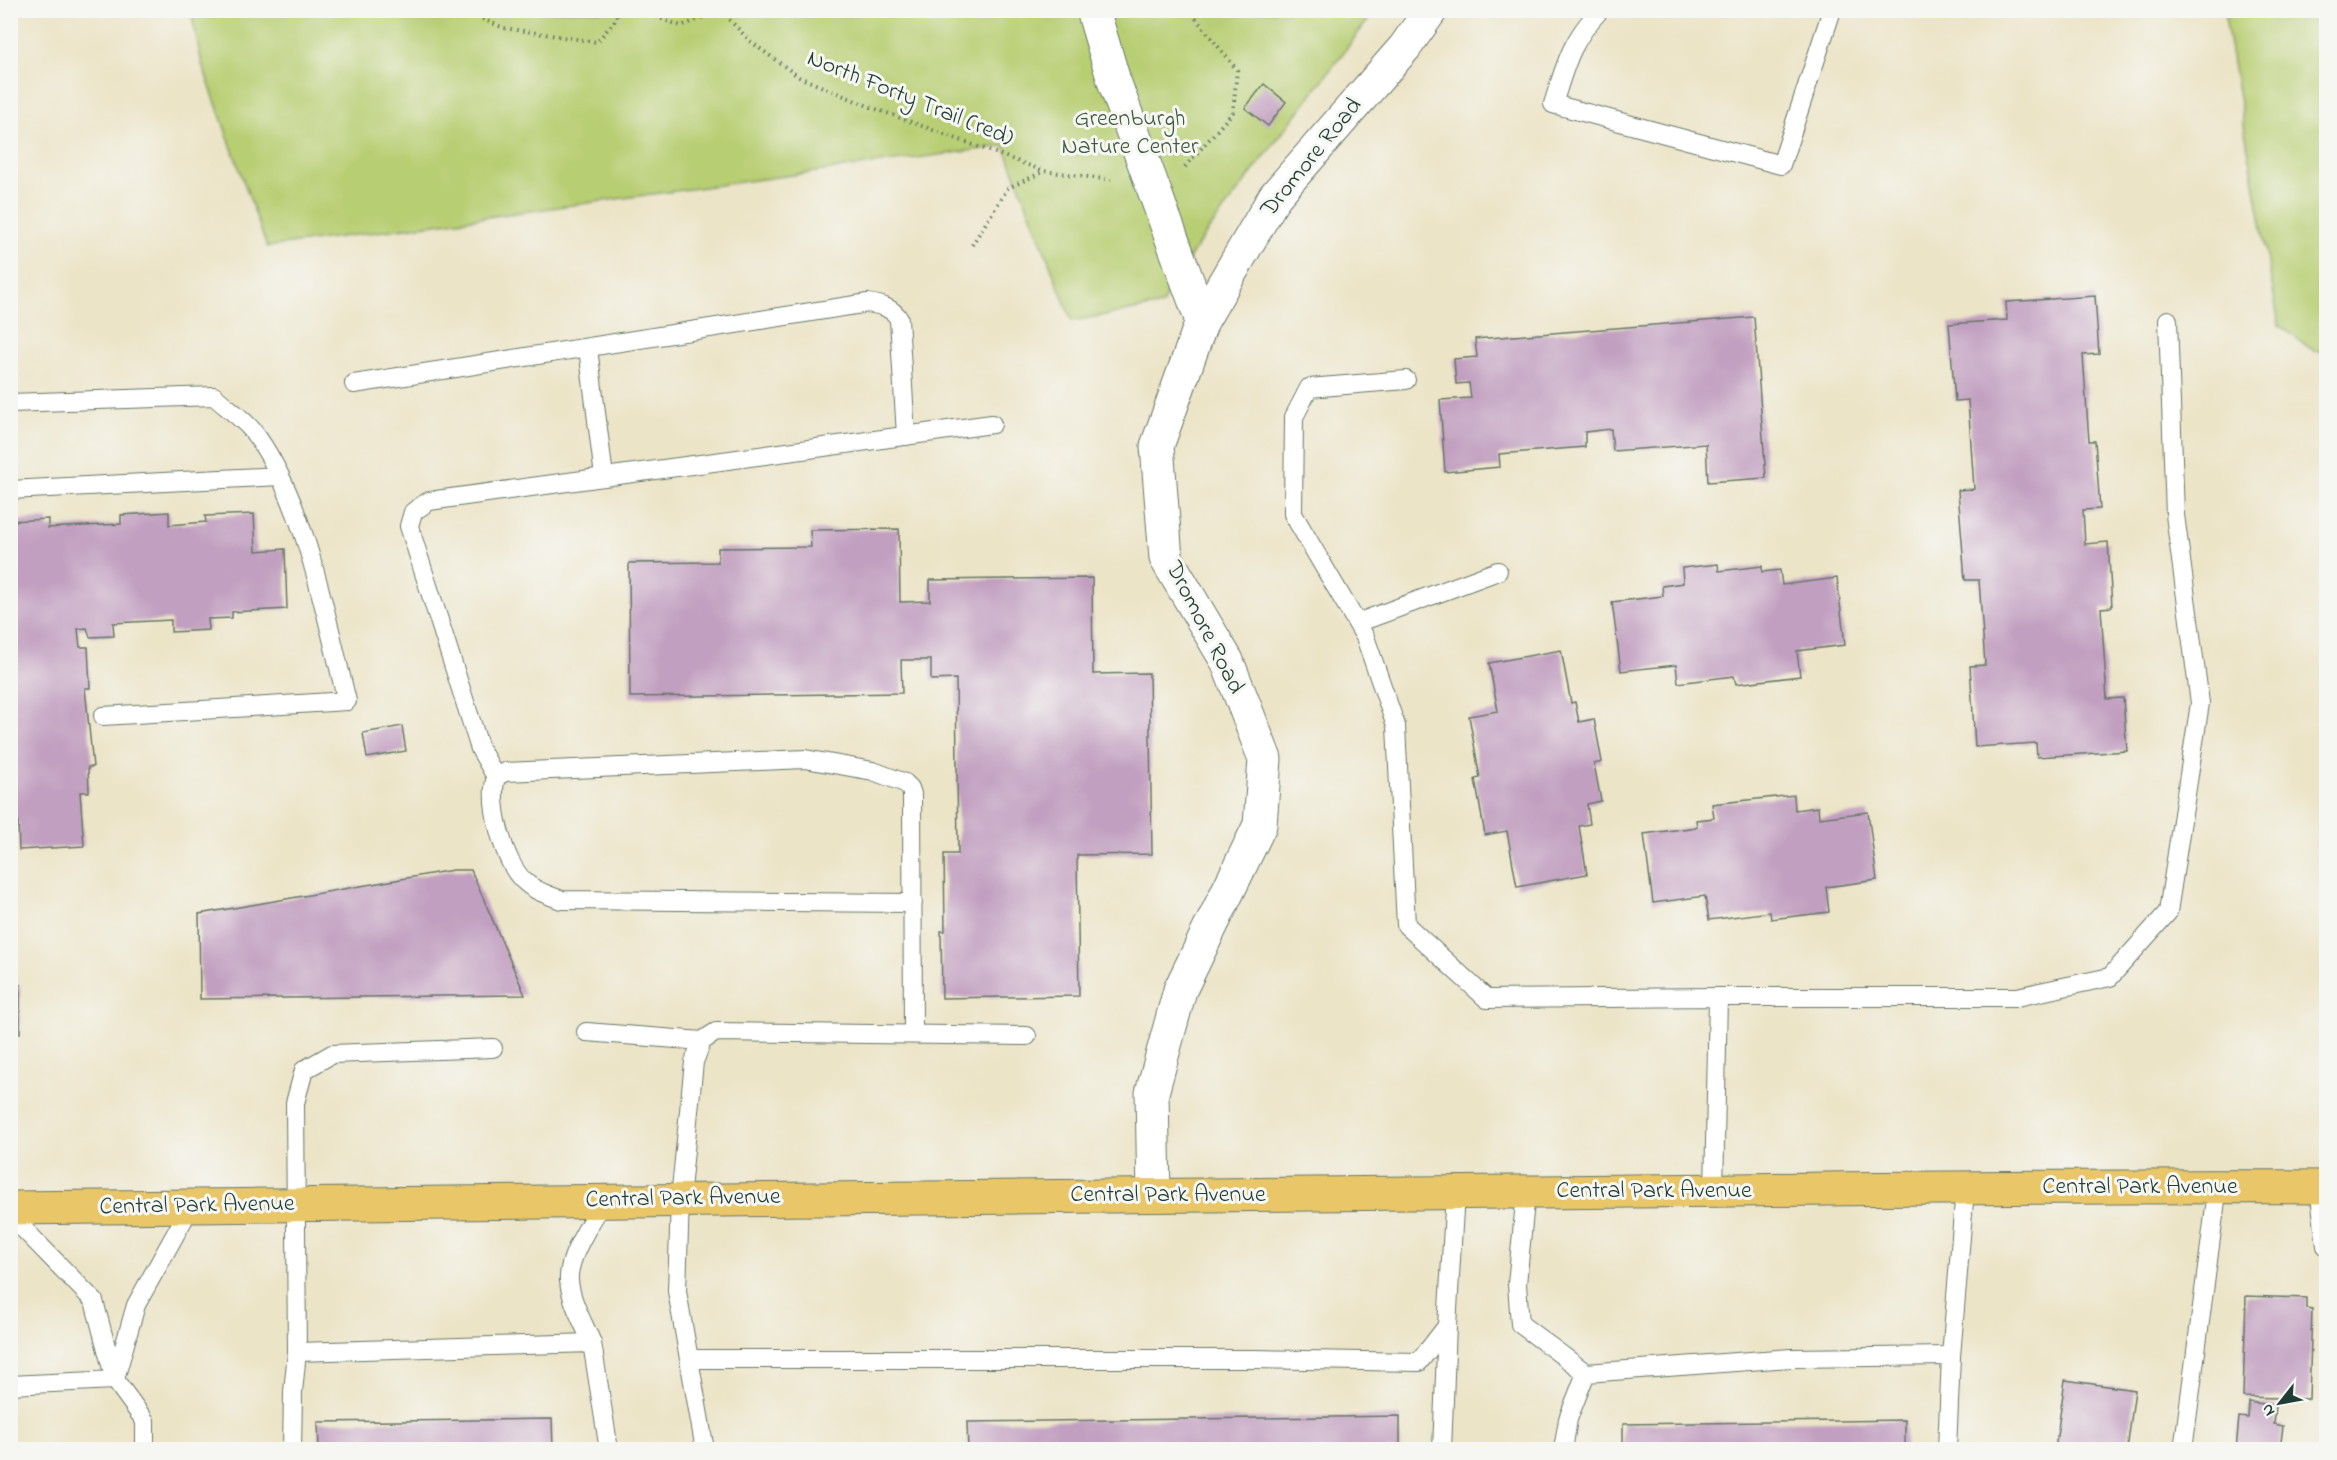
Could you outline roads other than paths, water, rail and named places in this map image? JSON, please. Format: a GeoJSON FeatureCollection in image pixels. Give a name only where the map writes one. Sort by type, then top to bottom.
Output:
{"type":"FeatureCollection","features":[{"type":"Feature","properties":{"kind":"main road","name":"Central Park Avenue"},"geometry":{"type":"LineString","coordinates":[[10,1208],[680,1199],[2218,1185],[2323,1187]]}},
{"type":"Feature","properties":{"kind":"street"},"geometry":{"type":"LineString","coordinates":[[1093,10],[1114,81],[1203,321]]}},
{"type":"Feature","properties":{"kind":"street","name":"Dromore Road"},"geometry":{"type":"LineString","coordinates":[[1154,1195],[1152,1092],[1180,990],[1260,825],[1265,759],[1227,661],[1166,558],[1157,446],[1203,321],[1275,196],[1405,47],[1431,10]]}},
{"type":"Feature","properties":{"kind":"lane"},"geometry":{"type":"LineString","coordinates":[[1600,10],[1582,29],[1572,47],[1553,104],[1781,165],[1832,10]]}},
{"type":"Feature","properties":{"kind":"lane"},"geometry":{"type":"LineString","coordinates":[[354,384],[868,303],[882,305],[895,312],[899,319],[906,436]]}},
{"type":"Feature","properties":{"kind":"lane"},"geometry":{"type":"LineString","coordinates":[[1406,380],[1309,388],[1294,417],[1293,514],[1365,637],[1396,726],[1406,925],[1487,999],[1718,996],[2018,997],[2110,977],[2168,912],[2200,703],[2175,515],[2168,320]]}},
{"type":"Feature","properties":{"kind":"lane"},"geometry":{"type":"LineString","coordinates":[[588,348],[604,477]]}},
{"type":"Feature","properties":{"kind":"lane"},"geometry":{"type":"LineString","coordinates":[[10,403],[214,396],[251,430],[280,476],[308,547],[347,701],[103,716]]}},
{"type":"Feature","properties":{"kind":"lane"},"geometry":{"type":"LineString","coordinates":[[496,777],[480,749],[410,526],[410,519],[414,512],[429,501],[992,424]]}},
{"type":"Feature","properties":{"kind":"lane"},"geometry":{"type":"LineString","coordinates":[[10,490],[280,476]]}},
{"type":"Feature","properties":{"kind":"lane"},"geometry":{"type":"LineString","coordinates":[[1357,623],[1498,571]]}},
{"type":"Feature","properties":{"kind":"lane"},"geometry":{"type":"LineString","coordinates":[[913,903],[561,900],[525,882],[514,869],[507,854],[494,809],[493,785],[496,777],[505,772],[805,759],[873,771],[905,783],[912,794],[913,903],[913,1034]]}},
{"type":"Feature","properties":{"kind":"lane"},"geometry":{"type":"LineString","coordinates":[[1713,1191],[1718,996]]}},
{"type":"Feature","properties":{"kind":"lane"},"geometry":{"type":"LineString","coordinates":[[586,1032],[702,1041]]}},
{"type":"Feature","properties":{"kind":"lane"},"geometry":{"type":"LineString","coordinates":[[705,1449],[677,1291],[680,1199],[694,1062],[702,1041],[716,1032],[1027,1036]]}},
{"type":"Feature","properties":{"kind":"lane"},"geometry":{"type":"LineString","coordinates":[[292,1449],[293,1392],[297,1352],[295,1103],[304,1070],[332,1054],[493,1048]]}},
{"type":"Feature","properties":{"kind":"lane"},"geometry":{"type":"LineString","coordinates":[[2183,1449],[2218,1185]]}},
{"type":"Feature","properties":{"kind":"lane"},"geometry":{"type":"LineString","coordinates":[[2323,1187],[2326,1246]]}},
{"type":"Feature","properties":{"kind":"lane"},"geometry":{"type":"LineString","coordinates":[[1947,1449],[1951,1356],[1965,1189]]}},
{"type":"Feature","properties":{"kind":"lane"},"geometry":{"type":"LineString","coordinates":[[1526,1192],[1517,1284],[1520,1324],[1586,1373],[1791,1358],[1951,1356]]}},
{"type":"Feature","properties":{"kind":"lane"},"geometry":{"type":"LineString","coordinates":[[1442,1449],[1455,1193]]}},
{"type":"Feature","properties":{"kind":"lane"},"geometry":{"type":"LineString","coordinates":[[603,1200],[576,1249],[569,1280],[575,1304],[592,1343],[609,1449]]}},
{"type":"Feature","properties":{"kind":"lane"},"geometry":{"type":"LineString","coordinates":[[115,1380],[136,1305],[191,1206]]}},
{"type":"Feature","properties":{"kind":"lane"},"geometry":{"type":"LineString","coordinates":[[10,1215],[94,1301],[115,1380],[145,1421],[146,1449]]}},
{"type":"Feature","properties":{"kind":"lane"},"geometry":{"type":"LineString","coordinates":[[689,1359],[1255,1359],[1419,1362],[1447,1326]]}},
{"type":"Feature","properties":{"kind":"lane"},"geometry":{"type":"LineString","coordinates":[[297,1352],[592,1343]]}},
{"type":"Feature","properties":{"kind":"lane"},"geometry":{"type":"LineString","coordinates":[[1563,1449],[1568,1419],[1586,1373]]}},
{"type":"Feature","properties":{"kind":"lane"},"geometry":{"type":"LineString","coordinates":[[10,1384],[115,1380]]}},
{"type":"Feature","properties":{"kind":"park label","name":"Greenburgh Nature Center"},"geometry":{"type":"Point","coordinates":[1130,133]}}]}
